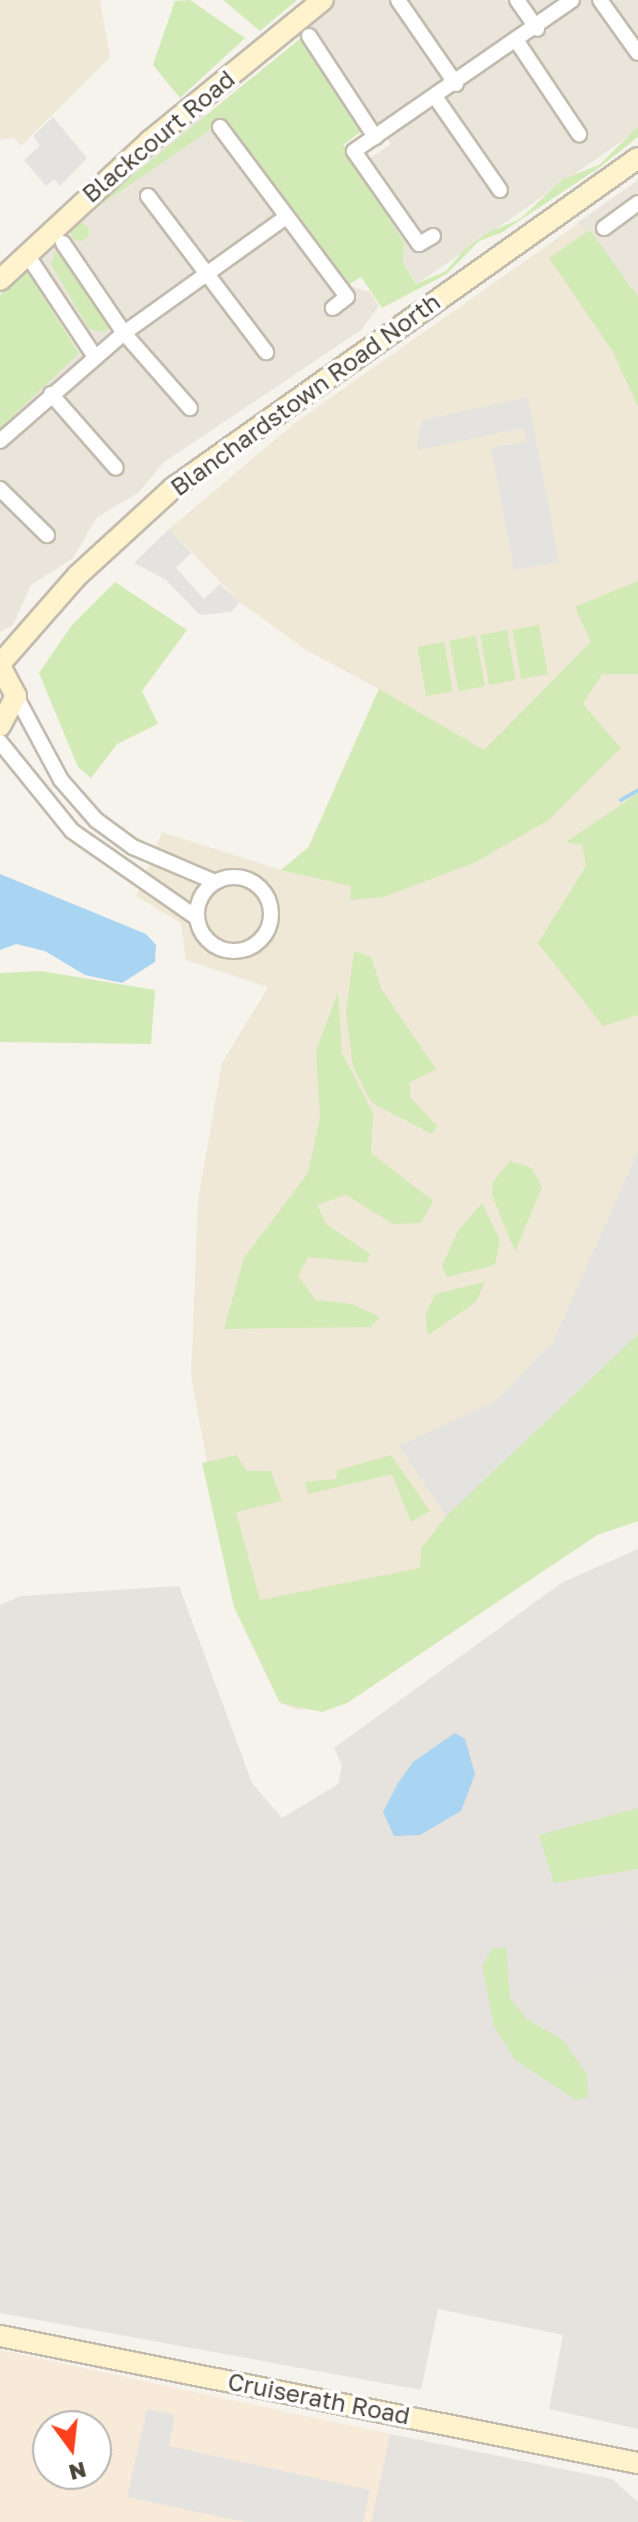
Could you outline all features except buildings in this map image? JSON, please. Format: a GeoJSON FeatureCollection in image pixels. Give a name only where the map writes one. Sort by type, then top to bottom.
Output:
{"type":"FeatureCollection","features":[{"type":"Feature","properties":{"kind":"main road","name":"Blackcourt Road"},"geometry":{"type":"LineString","coordinates":[[0,280],[26,253],[323,0]]}},
{"type":"Feature","properties":{"kind":"main road","name":"Blanchardstown Road North"},"geometry":{"type":"LineString","coordinates":[[0,665],[78,575],[173,488],[638,158]]}},
{"type":"Feature","properties":{"kind":"main road"},"geometry":{"type":"LineString","coordinates":[[0,665],[16,696],[0,726]]}},
{"type":"Feature","properties":{"kind":"main road","name":"Cruiserath Road"},"geometry":{"type":"LineString","coordinates":[[0,2336],[638,2463]]}},
{"type":"Feature","properties":{"kind":"street"},"geometry":{"type":"LineString","coordinates":[[398,0],[456,84]]}},
{"type":"Feature","properties":{"kind":"street"},"geometry":{"type":"LineString","coordinates":[[517,0],[537,29]]}},
{"type":"Feature","properties":{"kind":"street"},"geometry":{"type":"LineString","coordinates":[[433,236],[419,244],[354,151],[518,43],[572,0]]}},
{"type":"Feature","properties":{"kind":"street"},"geometry":{"type":"LineString","coordinates":[[600,0],[638,53]]}},
{"type":"Feature","properties":{"kind":"street"},"geometry":{"type":"LineString","coordinates":[[309,36],[375,137]]}},
{"type":"Feature","properties":{"kind":"street"},"geometry":{"type":"LineString","coordinates":[[518,43],[579,134]]}},
{"type":"Feature","properties":{"kind":"street"},"geometry":{"type":"LineString","coordinates":[[436,98],[500,190]]}},
{"type":"Feature","properties":{"kind":"street"},"geometry":{"type":"LineString","coordinates":[[220,127],[347,297],[333,308]]}},
{"type":"Feature","properties":{"kind":"street"},"geometry":{"type":"LineString","coordinates":[[148,196],[266,352]]}},
{"type":"Feature","properties":{"kind":"street"},"geometry":{"type":"LineString","coordinates":[[604,228],[638,203]]}},
{"type":"Feature","properties":{"kind":"street"},"geometry":{"type":"LineString","coordinates":[[0,441],[124,333],[286,217]]}},
{"type":"Feature","properties":{"kind":"street"},"geometry":{"type":"LineString","coordinates":[[63,243],[124,333],[190,408]]}},
{"type":"Feature","properties":{"kind":"street"},"geometry":{"type":"LineString","coordinates":[[26,253],[95,357]]}},
{"type":"Feature","properties":{"kind":"street"},"geometry":{"type":"LineString","coordinates":[[51,394],[116,468]]}},
{"type":"Feature","properties":{"kind":"street"},"geometry":{"type":"LineString","coordinates":[[0,489],[47,535]]}},
{"type":"Feature","properties":{"kind":"street"},"geometry":{"type":"LineString","coordinates":[[16,696],[61,780],[96,820],[133,847],[215,882]]}},
{"type":"Feature","properties":{"kind":"street"},"geometry":{"type":"LineString","coordinates":[[0,742],[72,831],[197,918],[212,944],[233,951],[255,945],[269,928],[270,904],[257,884],[234,876],[215,882],[203,894],[197,918]]}},
{"type":"Feature","properties":{"kind":"shaded area"},"geometry":{"type":"Polygon","coordinates":[[[0,0],[100,0],[110,57],[21,146],[13,137],[0,140],[0,0]]]}},
{"type":"Feature","properties":{"kind":"shaded area"},"geometry":{"type":"Polygon","coordinates":[[[336,0],[638,0],[638,130],[417,284],[403,263],[404,243],[369,191],[370,158],[391,144],[308,27],[336,0]]]}},
{"type":"Feature","properties":{"kind":"shaded area"},"geometry":{"type":"Polygon","coordinates":[[[195,103],[343,284],[370,292],[379,306],[361,330],[164,462],[138,493],[97,517],[73,558],[31,585],[13,625],[0,632],[0,428],[78,350],[26,269],[195,103]]]}},
{"type":"Feature","properties":{"kind":"shaded area"},"geometry":{"type":"Polygon","coordinates":[[[53,117],[87,158],[60,186],[54,179],[46,186],[24,160],[40,146],[33,136],[53,117]]]}},
{"type":"Feature","properties":{"kind":"shaded area"},"geometry":{"type":"Polygon","coordinates":[[[638,180],[638,307],[577,223],[638,180]]]}},
{"type":"Feature","properties":{"kind":"shaded area"},"geometry":{"type":"Polygon","coordinates":[[[579,223],[638,307],[638,1521],[597,1535],[347,1703],[298,1710],[280,1703],[234,1607],[191,1376],[198,1200],[222,1063],[268,987],[186,960],[181,923],[136,896],[162,832],[281,870],[308,847],[379,689],[306,650],[240,602],[169,529],[296,422],[579,223]]]}},
{"type":"Feature","properties":{"kind":"shaded area"},"geometry":{"type":"Polygon","coordinates":[[[528,397],[559,562],[514,570],[491,448],[527,441],[522,428],[419,450],[417,442],[422,420],[528,397]]]}},
{"type":"Feature","properties":{"kind":"shaded area"},"geometry":{"type":"Polygon","coordinates":[[[169,529],[191,553],[176,568],[204,599],[220,584],[240,602],[231,612],[200,615],[166,580],[134,563],[169,529]]]}},
{"type":"Feature","properties":{"kind":"shaded area"},"geometry":{"type":"Polygon","coordinates":[[[638,1151],[638,1334],[446,1516],[399,1446],[497,1400],[553,1342],[638,1151]]]}},
{"type":"Feature","properties":{"kind":"shaded area"},"geometry":{"type":"Polygon","coordinates":[[[638,1549],[638,2429],[549,2409],[563,2335],[438,2309],[421,2390],[0,2313],[0,1605],[21,1596],[179,1586],[252,1783],[282,1818],[338,1784],[342,1765],[334,1748],[563,1582],[638,1549]]]}},
{"type":"Feature","properties":{"kind":"shaded area"},"geometry":{"type":"Polygon","coordinates":[[[627,1920],[638,1969],[573,1984],[562,1935],[627,1920]]]}},
{"type":"Feature","properties":{"kind":"shaded area"},"geometry":{"type":"Polygon","coordinates":[[[0,2350],[390,2434],[371,2522],[0,2522],[0,2350]]]}},
{"type":"Feature","properties":{"kind":"shaded area"},"geometry":{"type":"Polygon","coordinates":[[[147,2409],[175,2415],[169,2446],[370,2490],[363,2522],[245,2522],[127,2497],[147,2409]]]}},
{"type":"Feature","properties":{"kind":"shaded area"},"geometry":{"type":"Polygon","coordinates":[[[390,2434],[612,2479],[638,2502],[638,2522],[371,2522],[390,2434]]]}},
{"type":"Feature","properties":{"kind":"green space"},"geometry":{"type":"Polygon","coordinates":[[[190,0],[245,38],[180,98],[153,65],[175,1],[190,0]]]}},
{"type":"Feature","properties":{"kind":"green space"},"geometry":{"type":"Polygon","coordinates":[[[223,0],[297,0],[260,31],[223,0]]]}},
{"type":"Feature","properties":{"kind":"green space"},"geometry":{"type":"Polygon","coordinates":[[[302,37],[363,130],[343,145],[404,243],[403,263],[416,284],[446,271],[465,249],[489,232],[520,219],[563,179],[599,165],[638,127],[638,137],[600,167],[501,233],[479,241],[447,274],[382,308],[361,277],[348,285],[223,121],[74,223],[302,37]]]}},
{"type":"Feature","properties":{"kind":"green space"},"geometry":{"type":"Polygon","coordinates":[[[76,223],[84,223],[89,232],[87,239],[76,241],[71,236],[71,228],[76,223]]]}},
{"type":"Feature","properties":{"kind":"green space"},"geometry":{"type":"Polygon","coordinates":[[[590,230],[638,297],[638,407],[613,352],[549,258],[590,230]]]}},
{"type":"Feature","properties":{"kind":"green space"},"geometry":{"type":"Polygon","coordinates":[[[58,244],[115,324],[104,332],[89,329],[51,264],[58,244]]]}},
{"type":"Feature","properties":{"kind":"green space"},"geometry":{"type":"Polygon","coordinates":[[[26,269],[79,353],[0,428],[0,295],[26,269]]]}},
{"type":"Feature","properties":{"kind":"green space"},"geometry":{"type":"Polygon","coordinates":[[[638,581],[638,674],[602,674],[583,704],[621,748],[550,819],[476,862],[383,897],[350,900],[351,886],[281,870],[309,847],[379,689],[484,750],[591,642],[575,607],[638,581]]]}},
{"type":"Feature","properties":{"kind":"green space"},"geometry":{"type":"Polygon","coordinates":[[[115,582],[187,630],[142,691],[158,724],[117,744],[91,778],[78,767],[39,673],[72,625],[115,582]]]}},
{"type":"Feature","properties":{"kind":"green space"},"geometry":{"type":"Polygon","coordinates":[[[539,625],[548,674],[521,679],[512,630],[539,625]]]}},
{"type":"Feature","properties":{"kind":"green space"},"geometry":{"type":"Polygon","coordinates":[[[507,630],[516,680],[489,685],[480,635],[507,630]]]}},
{"type":"Feature","properties":{"kind":"green space"},"geometry":{"type":"Polygon","coordinates":[[[476,636],[485,686],[458,691],[449,641],[476,636]]]}},
{"type":"Feature","properties":{"kind":"green space"},"geometry":{"type":"Polygon","coordinates":[[[444,642],[453,691],[426,696],[417,647],[444,642]]]}},
{"type":"Feature","properties":{"kind":"green space"},"geometry":{"type":"Polygon","coordinates":[[[638,793],[638,1015],[603,1026],[538,943],[586,866],[582,845],[566,842],[638,793]]]}},
{"type":"Feature","properties":{"kind":"green space"},"geometry":{"type":"Polygon","coordinates":[[[354,951],[371,957],[382,990],[436,1069],[409,1083],[411,1098],[437,1126],[432,1134],[372,1103],[353,1067],[346,1012],[354,951]]]}},
{"type":"Feature","properties":{"kind":"green space"},"geometry":{"type":"Polygon","coordinates":[[[41,971],[155,990],[151,1044],[0,1042],[0,973],[41,971]]]}},
{"type":"Feature","properties":{"kind":"green space"},"geometry":{"type":"Polygon","coordinates":[[[338,992],[342,1053],[373,1113],[371,1153],[433,1201],[421,1223],[393,1224],[346,1195],[317,1205],[326,1224],[370,1254],[367,1263],[308,1257],[298,1276],[316,1300],[352,1304],[380,1317],[371,1327],[224,1329],[244,1258],[308,1173],[320,1118],[316,1051],[338,992]]]}},
{"type":"Feature","properties":{"kind":"green space"},"geometry":{"type":"Polygon","coordinates":[[[510,1161],[532,1168],[542,1187],[515,1252],[492,1195],[493,1182],[510,1161]]]}},
{"type":"Feature","properties":{"kind":"green space"},"geometry":{"type":"Polygon","coordinates":[[[482,1203],[500,1240],[495,1265],[447,1277],[442,1266],[458,1231],[482,1203]]]}},
{"type":"Feature","properties":{"kind":"green space"},"geometry":{"type":"Polygon","coordinates":[[[485,1282],[476,1302],[428,1335],[425,1316],[435,1294],[485,1282]]]}},
{"type":"Feature","properties":{"kind":"green space"},"geometry":{"type":"Polygon","coordinates":[[[638,1334],[638,1521],[597,1535],[347,1703],[322,1712],[280,1703],[234,1607],[202,1463],[236,1455],[247,1471],[271,1471],[282,1501],[236,1512],[260,1600],[420,1568],[421,1549],[446,1516],[638,1334]]]}},
{"type":"Feature","properties":{"kind":"green space"},"geometry":{"type":"Polygon","coordinates":[[[391,1455],[430,1511],[411,1522],[392,1474],[308,1494],[305,1482],[336,1479],[338,1470],[391,1455]]]}},
{"type":"Feature","properties":{"kind":"green space"},"geometry":{"type":"Polygon","coordinates":[[[638,1808],[638,1869],[554,1883],[539,1835],[638,1808]]]}},
{"type":"Feature","properties":{"kind":"green space"},"geometry":{"type":"Polygon","coordinates":[[[506,1947],[510,1998],[527,2019],[563,2040],[587,2075],[588,2097],[576,2100],[515,2060],[494,2026],[482,1966],[492,1949],[506,1947]]]}},
{"type":"Feature","properties":{"kind":"water"},"geometry":{"type":"Polygon","coordinates":[[[0,874],[146,934],[156,945],[155,962],[122,983],[85,975],[45,951],[16,944],[0,950],[0,874]]]}},
{"type":"Feature","properties":{"kind":"water"},"geometry":{"type":"Polygon","coordinates":[[[455,1733],[465,1739],[475,1774],[461,1811],[420,1835],[394,1836],[383,1812],[398,1783],[413,1762],[455,1733]]]}},
{"type":"Feature","properties":{"kind":"waterway"},"geometry":{"type":"LineString","coordinates":[[621,800],[638,790]]}}]}
